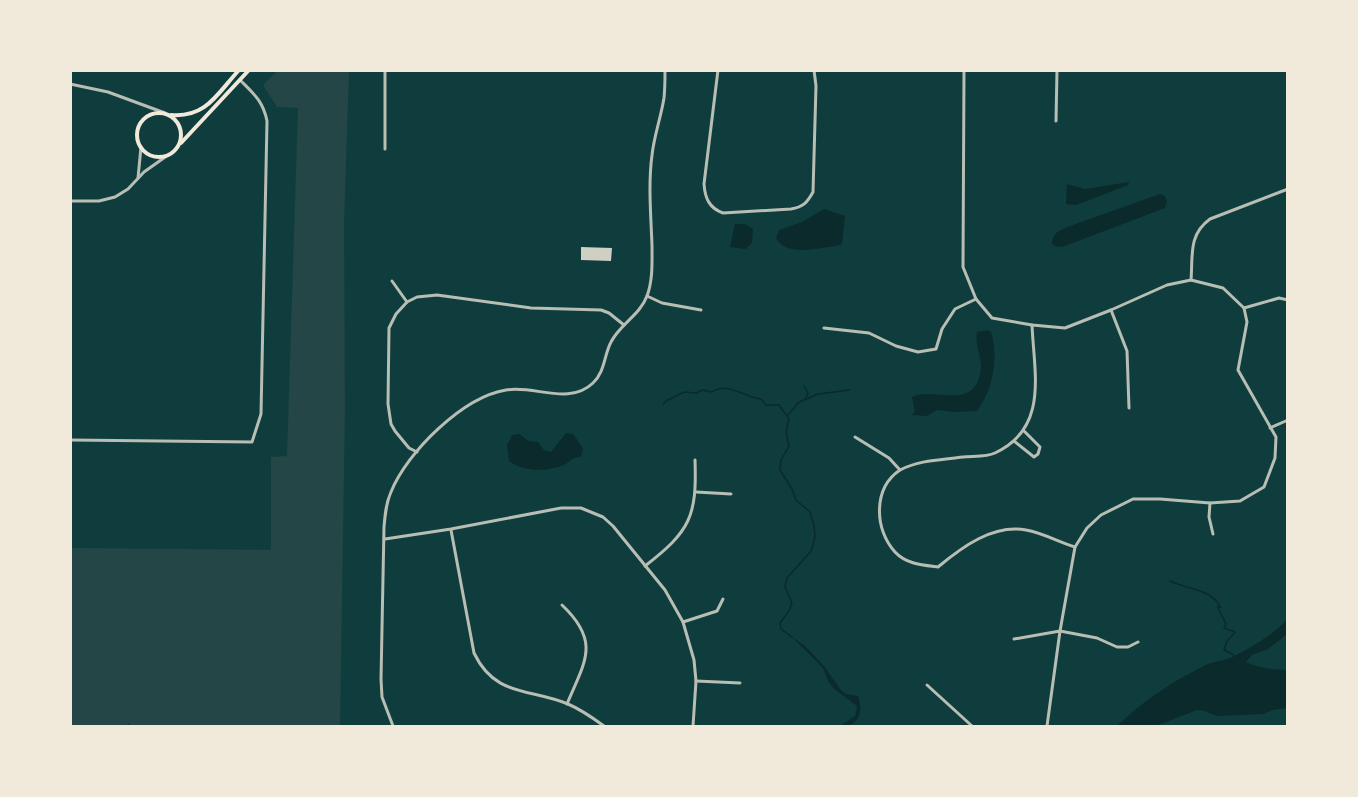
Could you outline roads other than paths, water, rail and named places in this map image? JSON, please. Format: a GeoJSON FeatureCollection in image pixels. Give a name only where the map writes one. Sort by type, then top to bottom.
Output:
{"type":"FeatureCollection","features":[{"type":"Feature","properties":{"kind":"main road"},"geometry":{"type":"LineString","coordinates":[[239,70],[205,108],[197,113],[149,115],[140,124],[137,133],[141,147],[153,156],[168,155],[249,70]]}},
{"type":"Feature","properties":{"kind":"main road"},"geometry":{"type":"LineString","coordinates":[[167,114],[178,123],[181,130],[178,146]]}},
{"type":"Feature","properties":{"kind":"street"},"geometry":{"type":"LineString","coordinates":[[385,149],[386,70]]}},
{"type":"Feature","properties":{"kind":"street"},"geometry":{"type":"LineString","coordinates":[[393,726],[381,688],[386,505],[390,492],[404,468],[417,452],[455,413],[491,394],[507,389],[562,395],[586,389],[597,379],[613,339],[637,313],[647,296],[652,261],[652,155],[664,98],[665,70]]}},
{"type":"Feature","properties":{"kind":"street"},"geometry":{"type":"LineString","coordinates":[[718,70],[704,193],[714,208],[723,213],[791,209],[801,207],[808,201],[813,192],[816,86],[814,70]]}},
{"type":"Feature","properties":{"kind":"street"},"geometry":{"type":"LineString","coordinates":[[964,70],[963,267],[976,299],[992,318],[1065,328],[1167,285],[1191,280],[1223,288],[1244,308],[1247,322],[1238,370],[1276,437],[1275,458],[1264,487],[1240,501],[1210,503],[1133,499],[1101,515],[1087,528],[1075,547],[1060,631],[1047,726]]}},
{"type":"Feature","properties":{"kind":"street"},"geometry":{"type":"LineString","coordinates":[[1056,121],[1057,70]]}},
{"type":"Feature","properties":{"kind":"street"},"geometry":{"type":"LineString","coordinates":[[70,440],[252,442],[261,414],[267,122],[260,101],[240,80]]}},
{"type":"Feature","properties":{"kind":"street"},"geometry":{"type":"LineString","coordinates":[[70,84],[108,92],[167,114]]}},
{"type":"Feature","properties":{"kind":"street"},"geometry":{"type":"LineString","coordinates":[[138,180],[141,147]]}},
{"type":"Feature","properties":{"kind":"street"},"geometry":{"type":"LineString","coordinates":[[70,201],[99,201],[115,197],[168,155]]}},
{"type":"Feature","properties":{"kind":"street"},"geometry":{"type":"LineString","coordinates":[[1191,280],[1194,236],[1200,226],[1210,219],[1287,189]]}},
{"type":"Feature","properties":{"kind":"street"},"geometry":{"type":"LineString","coordinates":[[392,281],[407,302]]}},
{"type":"Feature","properties":{"kind":"street"},"geometry":{"type":"LineString","coordinates":[[417,452],[409,448],[395,431],[389,416],[388,404],[389,328],[396,314],[407,302],[417,297],[437,295],[531,308],[601,310],[609,313],[624,325]]}},
{"type":"Feature","properties":{"kind":"street"},"geometry":{"type":"LineString","coordinates":[[647,296],[662,303],[701,310]]}},
{"type":"Feature","properties":{"kind":"street"},"geometry":{"type":"LineString","coordinates":[[1244,308],[1279,298],[1287,300]]}},
{"type":"Feature","properties":{"kind":"street"},"geometry":{"type":"LineString","coordinates":[[824,328],[869,333],[897,346],[918,352],[936,349],[942,329],[955,309],[976,299]]}},
{"type":"Feature","properties":{"kind":"street"},"geometry":{"type":"LineString","coordinates":[[1111,310],[1127,351],[1129,408]]}},
{"type":"Feature","properties":{"kind":"street"},"geometry":{"type":"LineString","coordinates":[[1032,325],[1036,403],[1024,431],[1014,441],[994,454],[913,463],[900,470],[890,477],[882,490],[881,527],[895,552],[913,564],[938,567],[980,538],[1007,528],[1036,533],[1075,547]]}},
{"type":"Feature","properties":{"kind":"street"},"geometry":{"type":"LineString","coordinates":[[1270,428],[1287,420]]}},
{"type":"Feature","properties":{"kind":"street"},"geometry":{"type":"LineString","coordinates":[[1014,441],[1029,455],[1034,457],[1038,454],[1040,447],[1024,431]]}},
{"type":"Feature","properties":{"kind":"street"},"geometry":{"type":"LineString","coordinates":[[855,437],[889,458],[900,470]]}},
{"type":"Feature","properties":{"kind":"street"},"geometry":{"type":"LineString","coordinates":[[645,566],[673,543],[684,528],[696,492],[695,460]]}},
{"type":"Feature","properties":{"kind":"street"},"geometry":{"type":"LineString","coordinates":[[696,492],[731,494]]}},
{"type":"Feature","properties":{"kind":"street"},"geometry":{"type":"LineString","coordinates":[[1210,503],[1209,517],[1213,534]]}},
{"type":"Feature","properties":{"kind":"street"},"geometry":{"type":"LineString","coordinates":[[385,539],[451,530],[561,508],[581,508],[603,517],[613,526],[664,590],[683,622],[694,660],[696,681],[693,726]]}},
{"type":"Feature","properties":{"kind":"street"},"geometry":{"type":"LineString","coordinates":[[451,530],[474,653],[481,668],[491,678],[508,687],[567,704],[604,726]]}},
{"type":"Feature","properties":{"kind":"street"},"geometry":{"type":"LineString","coordinates":[[683,622],[717,610],[723,599]]}},
{"type":"Feature","properties":{"kind":"street"},"geometry":{"type":"LineString","coordinates":[[562,605],[578,620],[587,646],[583,666],[567,704]]}},
{"type":"Feature","properties":{"kind":"street"},"geometry":{"type":"LineString","coordinates":[[1014,639],[1060,631],[1097,638],[1121,648],[1138,642]]}},
{"type":"Feature","properties":{"kind":"street"},"geometry":{"type":"LineString","coordinates":[[696,681],[740,683]]}},
{"type":"Feature","properties":{"kind":"street"},"geometry":{"type":"LineString","coordinates":[[927,685],[972,726]]}},
{"type":"Feature","properties":{"kind":"waterway"},"geometry":{"type":"LineString","coordinates":[[804,386],[808,393],[805,399]]}},
{"type":"Feature","properties":{"kind":"waterway"},"geometry":{"type":"LineString","coordinates":[[663,404],[684,392],[697,393],[702,390],[712,392],[724,388],[761,399],[766,405],[779,405],[789,419],[786,432],[789,446],[781,460],[780,470],[796,500],[810,512],[815,537],[811,551],[787,578],[785,587],[792,603],[780,623],[781,629],[792,637]]}},
{"type":"Feature","properties":{"kind":"waterway"},"geometry":{"type":"LineString","coordinates":[[788,415],[799,402],[818,394],[850,390]]}},
{"type":"Feature","properties":{"kind":"waterway"},"geometry":{"type":"LineString","coordinates":[[1170,581],[1198,590],[1217,601],[1226,624],[1224,628],[1235,632],[1227,641],[1224,650],[1234,655]]}}]}
